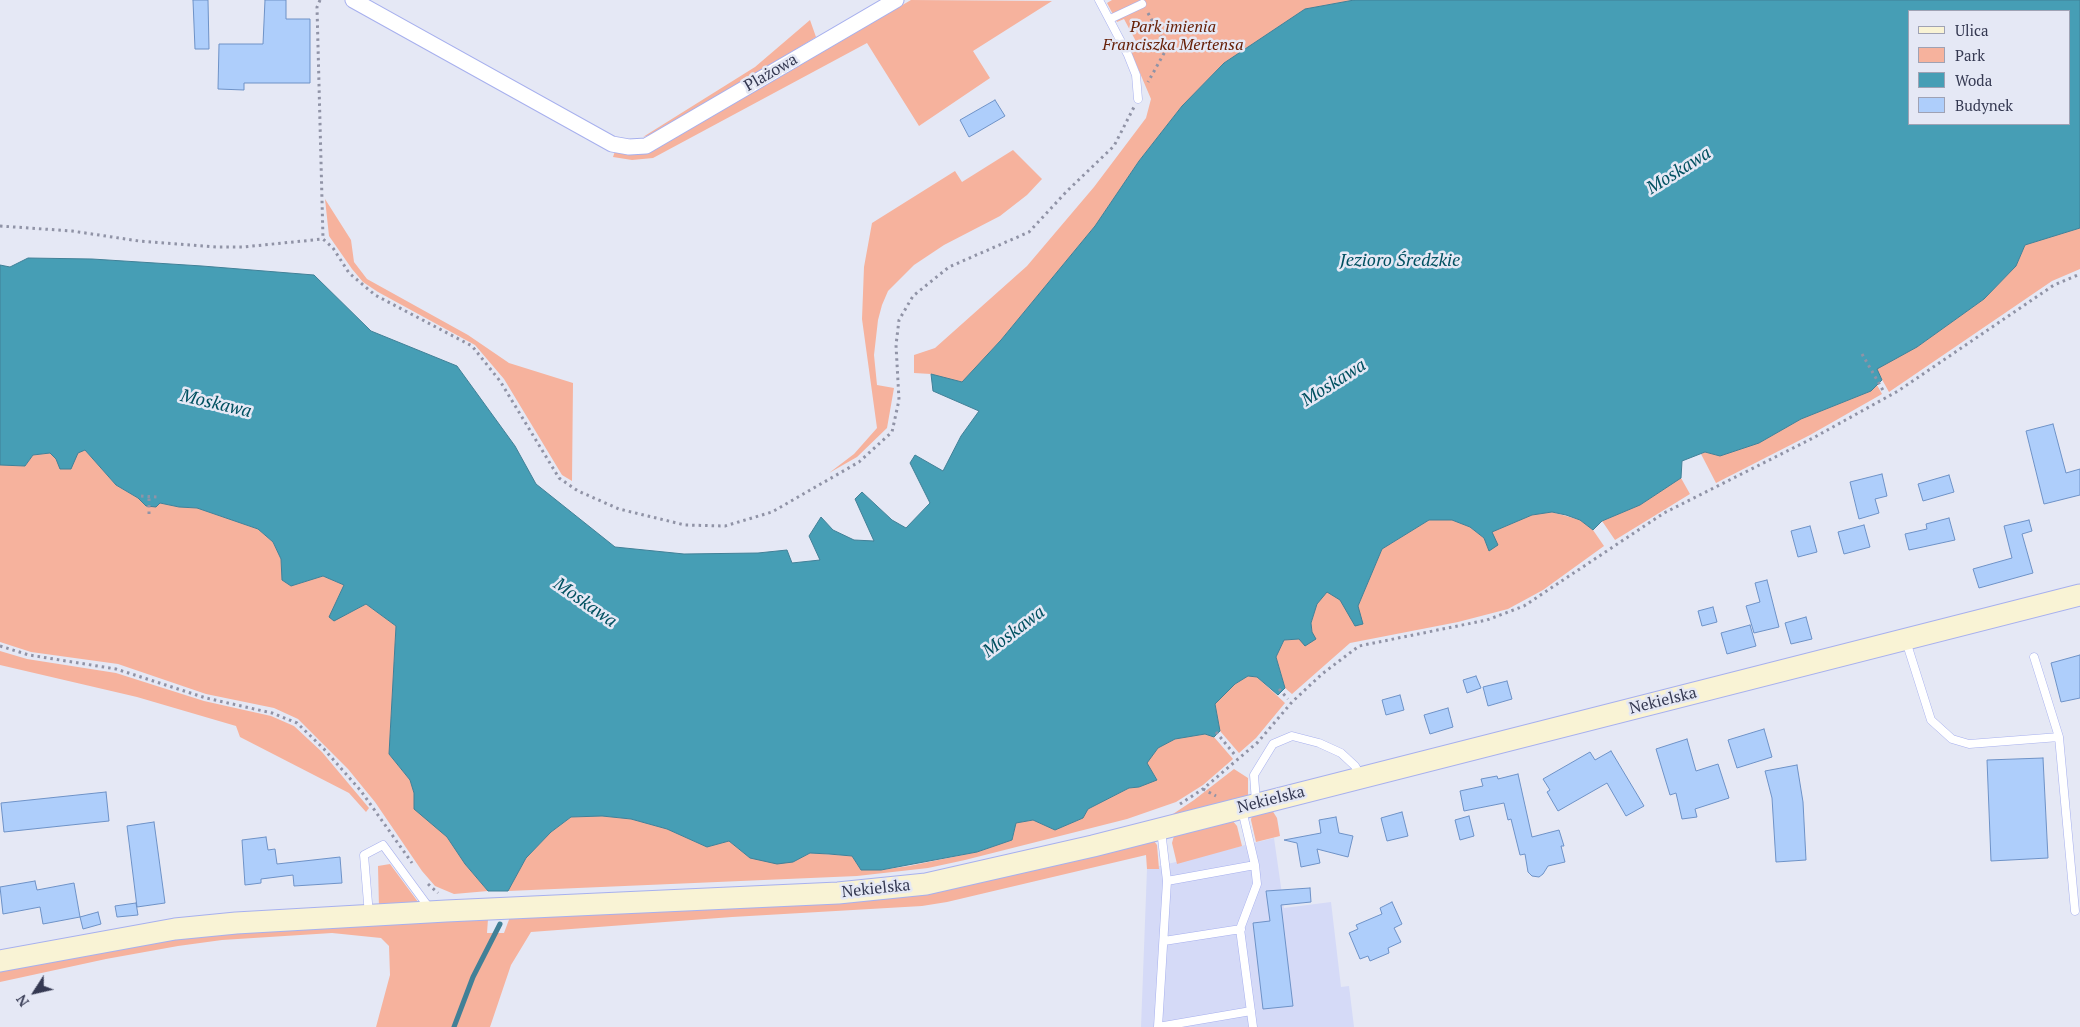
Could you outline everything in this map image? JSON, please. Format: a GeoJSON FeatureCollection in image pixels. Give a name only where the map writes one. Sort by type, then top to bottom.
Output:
{"type":"FeatureCollection","features":[{"type":"Feature","properties":{"kind":"street","name":"Plażowa"},"geometry":{"type":"LineString","coordinates":[[354,0],[612,144],[629,147],[646,146],[896,0]]}},
{"type":"Feature","properties":{"kind":"street","name":"Nekielska"},"geometry":{"type":"LineString","coordinates":[[0,961],[175,929],[236,923],[369,915],[442,907],[838,894],[926,884],[1036,860],[1161,829],[2080,595]]}},
{"type":"Feature","properties":{"kind":"lane"},"geometry":{"type":"LineString","coordinates":[[1099,0],[1128,55],[1136,75],[1138,99]]}},
{"type":"Feature","properties":{"kind":"lane"},"geometry":{"type":"LineString","coordinates":[[1110,19],[1142,4]]}},
{"type":"Feature","properties":{"kind":"lane"},"geometry":{"type":"LineString","coordinates":[[1905,639],[1931,720],[1952,739],[1969,744],[2059,738]]}},
{"type":"Feature","properties":{"kind":"lane"},"geometry":{"type":"LineString","coordinates":[[2034,657],[2059,738],[2075,911]]}},
{"type":"Feature","properties":{"kind":"lane"},"geometry":{"type":"LineString","coordinates":[[1254,1027],[1241,930],[1257,884],[1249,806],[1254,775],[1273,744],[1292,736],[1341,752],[1355,766],[1362,777]]}},
{"type":"Feature","properties":{"kind":"lane"},"geometry":{"type":"LineString","coordinates":[[1161,829],[1167,881],[1158,1027],[1251,1011]]}},
{"type":"Feature","properties":{"kind":"lane"},"geometry":{"type":"LineString","coordinates":[[369,915],[364,855],[383,845],[442,907]]}},
{"type":"Feature","properties":{"kind":"lane"},"geometry":{"type":"LineString","coordinates":[[1167,881],[1255,865]]}},
{"type":"Feature","properties":{"kind":"lane"},"geometry":{"type":"LineString","coordinates":[[1164,941],[1241,930]]}},
{"type":"Feature","properties":{"kind":"path"},"geometry":{"type":"LineString","coordinates":[[320,0],[317,7],[323,239],[333,248],[349,274],[375,295],[472,346],[500,381],[559,478],[578,491],[619,509],[685,525],[724,526],[772,512],[859,462],[892,432],[899,400],[896,345],[899,320],[913,296],[949,268],[1029,232],[1067,191],[1114,146],[1167,48],[1142,4]]}},
{"type":"Feature","properties":{"kind":"path"},"geometry":{"type":"LineString","coordinates":[[0,226],[72,231],[139,241],[216,247],[243,247],[323,239]]}},
{"type":"Feature","properties":{"kind":"path"},"geometry":{"type":"LineString","coordinates":[[1177,806],[1204,789],[1258,742],[1292,702],[1322,674],[1359,646],[1487,620],[1524,606],[1664,513],[1804,443],[1898,391],[2054,285],[2080,274]]}},
{"type":"Feature","properties":{"kind":"path"},"geometry":{"type":"LineString","coordinates":[[1862,354],[1884,392]]}},
{"type":"Feature","properties":{"kind":"path"},"geometry":{"type":"LineString","coordinates":[[141,496],[157,497]]}},
{"type":"Feature","properties":{"kind":"path"},"geometry":{"type":"LineString","coordinates":[[149,496],[149,514]]}},
{"type":"Feature","properties":{"kind":"path"},"geometry":{"type":"LineString","coordinates":[[0,646],[30,655],[116,669],[206,698],[272,713],[297,723],[324,749],[360,791],[413,864]]}},
{"type":"Feature","properties":{"kind":"path"},"geometry":{"type":"LineString","coordinates":[[1279,689],[1288,699]]}},
{"type":"Feature","properties":{"kind":"path"},"geometry":{"type":"LineString","coordinates":[[1216,732],[1235,755]]}},
{"type":"Feature","properties":{"kind":"path"},"geometry":{"type":"LineString","coordinates":[[424,879],[442,907]]}},
{"type":"Feature","properties":{"kind":"shaded area"},"geometry":{"type":"Polygon","coordinates":[[[1274,838],[1284,908],[1331,902],[1341,987],[1349,986],[1354,1027],[1141,1027],[1147,869],[1274,838]]]}},
{"type":"Feature","properties":{"kind":"green space"},"geometry":{"type":"Polygon","coordinates":[[[911,0],[1052,1],[973,51],[990,78],[919,126],[867,43],[653,158],[632,160],[613,157],[615,151],[650,152],[911,0]]]}},
{"type":"Feature","properties":{"kind":"green space","name":"Park imienia Franciszka Mertensa"},"geometry":{"type":"Polygon","coordinates":[[[1112,0],[1354,0],[1305,9],[1224,63],[1182,106],[1139,161],[1095,226],[1001,340],[962,383],[931,374],[914,373],[914,355],[935,348],[1027,266],[1094,187],[1146,118],[1151,99],[1131,52],[1139,47],[1124,19],[1117,22],[1107,3],[1112,0]]]}},
{"type":"Feature","properties":{"kind":"green space"},"geometry":{"type":"Polygon","coordinates":[[[810,20],[816,37],[661,132],[643,137],[755,67],[810,20]]]}},
{"type":"Feature","properties":{"kind":"green space"},"geometry":{"type":"Polygon","coordinates":[[[1013,150],[1042,179],[1027,195],[1000,216],[944,245],[914,265],[888,291],[878,320],[874,355],[877,385],[894,388],[887,428],[857,457],[829,473],[854,454],[877,428],[862,319],[864,267],[872,223],[955,171],[962,182],[1013,150]]]}},
{"type":"Feature","properties":{"kind":"green space"},"geometry":{"type":"Polygon","coordinates":[[[325,199],[351,240],[354,262],[367,279],[468,335],[509,363],[573,383],[572,481],[562,475],[504,379],[475,345],[363,282],[329,236],[325,199]]]}},
{"type":"Feature","properties":{"kind":"green space"},"geometry":{"type":"Polygon","coordinates":[[[2080,228],[2080,269],[2052,281],[1889,392],[1876,369],[1917,347],[1984,299],[2016,266],[2025,245],[2080,228]]]}},
{"type":"Feature","properties":{"kind":"green space"},"geometry":{"type":"Polygon","coordinates":[[[1877,385],[1882,394],[1810,435],[1716,483],[1701,454],[1705,452],[1720,456],[1759,443],[1801,419],[1871,391],[1877,385]]]}},
{"type":"Feature","properties":{"kind":"green space"},"geometry":{"type":"Polygon","coordinates":[[[85,450],[116,485],[138,498],[146,506],[160,503],[197,508],[258,529],[273,542],[281,559],[282,580],[291,586],[323,576],[344,585],[330,617],[347,614],[366,604],[396,626],[389,754],[410,780],[414,793],[415,809],[447,837],[465,864],[488,891],[454,894],[435,886],[422,871],[375,802],[348,769],[298,719],[274,708],[206,694],[118,664],[31,652],[0,642],[0,465],[25,466],[33,455],[50,453],[56,459],[85,450]]]}},
{"type":"Feature","properties":{"kind":"green space"},"geometry":{"type":"Polygon","coordinates":[[[1681,478],[1690,494],[1615,540],[1602,521],[1640,505],[1681,478]]]}},
{"type":"Feature","properties":{"kind":"green space"},"geometry":{"type":"Polygon","coordinates":[[[1552,512],[1580,520],[1593,530],[1604,546],[1543,590],[1508,609],[1458,622],[1350,643],[1292,694],[1285,688],[1276,657],[1284,640],[1299,639],[1312,632],[1311,623],[1317,604],[1327,591],[1340,599],[1355,626],[1358,606],[1382,549],[1429,520],[1452,520],[1470,527],[1484,538],[1489,551],[1492,532],[1532,515],[1552,512]]]}},
{"type":"Feature","properties":{"kind":"green space"},"geometry":{"type":"Polygon","coordinates":[[[0,651],[27,659],[116,673],[204,701],[271,716],[294,726],[322,752],[369,808],[366,812],[349,793],[240,737],[236,726],[137,697],[0,665],[0,651]]]}},
{"type":"Feature","properties":{"kind":"green space"},"geometry":{"type":"Polygon","coordinates":[[[1248,676],[1257,677],[1285,703],[1256,738],[1239,753],[1220,731],[1215,704],[1235,684],[1248,676]]]}},
{"type":"Feature","properties":{"kind":"green space"},"geometry":{"type":"Polygon","coordinates":[[[1205,734],[1214,737],[1233,759],[1203,785],[1176,802],[1127,819],[965,860],[928,868],[857,876],[508,891],[526,858],[551,832],[571,817],[602,816],[631,819],[667,829],[707,847],[729,841],[750,858],[793,862],[810,853],[852,856],[861,870],[881,870],[909,866],[977,852],[1012,840],[1016,823],[1033,820],[1055,830],[1083,818],[1088,809],[1129,788],[1139,787],[1157,779],[1146,763],[1158,748],[1175,739],[1205,734]]]}},
{"type":"Feature","properties":{"kind":"green space"},"geometry":{"type":"Polygon","coordinates":[[[1234,769],[1248,778],[1248,798],[1153,822],[1173,814],[1234,769]]]}},
{"type":"Feature","properties":{"kind":"green space"},"geometry":{"type":"Polygon","coordinates":[[[1272,810],[1277,818],[1280,836],[1256,842],[1251,820],[1252,814],[1272,810]]]}},
{"type":"Feature","properties":{"kind":"green space"},"geometry":{"type":"Polygon","coordinates":[[[1231,819],[1237,826],[1242,846],[1177,864],[1172,843],[1175,832],[1231,819]]]}},
{"type":"Feature","properties":{"kind":"green space"},"geometry":{"type":"Polygon","coordinates":[[[1154,841],[1157,845],[1159,869],[1147,869],[1146,855],[947,902],[922,906],[732,917],[531,932],[511,965],[490,1027],[376,1027],[390,975],[389,946],[381,938],[332,933],[222,940],[178,946],[106,959],[0,982],[0,968],[220,931],[488,919],[487,933],[504,933],[510,917],[742,905],[1154,841]]]}},
{"type":"Feature","properties":{"kind":"green space"},"geometry":{"type":"Polygon","coordinates":[[[390,864],[421,906],[379,908],[378,866],[390,864]]]}},
{"type":"Feature","properties":{"kind":"water","name":"Jezioro Średzkie"},"geometry":{"type":"Polygon","coordinates":[[[1354,0],[2080,0],[2080,228],[2025,245],[2016,266],[1984,299],[1917,347],[1877,369],[1882,380],[1871,391],[1801,419],[1759,443],[1720,456],[1705,452],[1682,461],[1681,478],[1640,505],[1602,521],[1593,530],[1580,520],[1566,515],[1552,512],[1532,515],[1492,532],[1498,545],[1489,551],[1484,538],[1470,527],[1452,520],[1429,520],[1382,549],[1358,606],[1363,624],[1355,626],[1340,600],[1327,592],[1317,604],[1311,623],[1312,632],[1316,639],[1305,646],[1299,639],[1284,640],[1276,657],[1285,688],[1278,695],[1257,677],[1248,676],[1235,684],[1215,704],[1220,731],[1214,737],[1205,734],[1175,739],[1158,748],[1147,763],[1157,780],[1139,787],[1129,788],[1088,809],[1083,818],[1055,830],[1033,820],[1016,823],[1012,840],[977,852],[881,870],[861,870],[852,856],[829,854],[810,853],[793,862],[777,864],[750,858],[729,841],[707,847],[667,829],[631,819],[602,816],[571,817],[551,832],[526,858],[508,891],[488,891],[465,864],[447,837],[414,809],[414,793],[410,780],[389,754],[396,626],[366,604],[334,621],[329,617],[344,585],[323,576],[291,586],[282,580],[281,559],[273,542],[258,529],[197,508],[160,503],[156,507],[146,506],[138,498],[116,485],[85,450],[78,453],[71,469],[60,469],[56,459],[50,453],[33,455],[25,466],[0,465],[0,265],[10,267],[28,258],[92,259],[314,275],[371,331],[457,366],[515,446],[536,484],[615,547],[684,554],[758,553],[787,550],[792,563],[820,560],[809,536],[821,517],[833,530],[854,540],[874,541],[855,499],[862,492],[892,520],[906,528],[930,503],[910,463],[915,455],[943,471],[961,436],[979,411],[933,391],[931,374],[962,382],[1001,340],[1095,226],[1139,161],[1182,106],[1224,63],[1305,9],[1354,0]]]}},
{"type":"Feature","properties":{"kind":"building"},"geometry":{"type":"Polygon","coordinates":[[[193,0],[208,0],[209,49],[195,49],[193,0]]]}},
{"type":"Feature","properties":{"kind":"building"},"geometry":{"type":"Polygon","coordinates":[[[265,0],[286,0],[286,19],[310,19],[310,83],[244,83],[244,90],[218,89],[219,44],[263,44],[265,0]]]}},
{"type":"Feature","properties":{"kind":"building"},"geometry":{"type":"Polygon","coordinates":[[[995,100],[1005,116],[969,137],[960,120],[995,100]]]}},
{"type":"Feature","properties":{"kind":"building"},"geometry":{"type":"Polygon","coordinates":[[[2053,424],[2066,473],[2080,469],[2080,495],[2044,504],[2026,431],[2053,424]]]}},
{"type":"Feature","properties":{"kind":"building"},"geometry":{"type":"Polygon","coordinates":[[[1882,474],[1887,496],[1875,499],[1879,513],[1859,519],[1850,482],[1882,474]]]}},
{"type":"Feature","properties":{"kind":"building"},"geometry":{"type":"Polygon","coordinates":[[[1949,475],[1954,492],[1923,501],[1918,484],[1949,475]]]}},
{"type":"Feature","properties":{"kind":"building"},"geometry":{"type":"Polygon","coordinates":[[[1949,518],[1955,540],[1909,550],[1905,534],[1927,529],[1926,524],[1949,518]]]}},
{"type":"Feature","properties":{"kind":"building"},"geometry":{"type":"Polygon","coordinates":[[[2029,520],[2032,531],[2022,534],[2033,573],[1979,588],[1973,569],[2012,558],[2004,526],[2029,520]]]}},
{"type":"Feature","properties":{"kind":"building"},"geometry":{"type":"Polygon","coordinates":[[[1864,525],[1870,547],[1844,554],[1838,532],[1864,525]]]}},
{"type":"Feature","properties":{"kind":"building"},"geometry":{"type":"Polygon","coordinates":[[[1810,526],[1817,552],[1798,557],[1791,531],[1810,526]]]}},
{"type":"Feature","properties":{"kind":"building"},"geometry":{"type":"Polygon","coordinates":[[[1767,580],[1779,627],[1754,633],[1746,606],[1760,602],[1755,583],[1767,580]]]}},
{"type":"Feature","properties":{"kind":"building"},"geometry":{"type":"Polygon","coordinates":[[[1713,607],[1717,622],[1702,626],[1698,611],[1713,607]]]}},
{"type":"Feature","properties":{"kind":"building"},"geometry":{"type":"Polygon","coordinates":[[[1806,617],[1812,639],[1791,644],[1785,623],[1806,617]]]}},
{"type":"Feature","properties":{"kind":"building"},"geometry":{"type":"Polygon","coordinates":[[[1750,625],[1756,646],[1727,654],[1721,633],[1750,625]]]}},
{"type":"Feature","properties":{"kind":"building"},"geometry":{"type":"Polygon","coordinates":[[[2080,655],[2080,698],[2061,702],[2051,663],[2080,655]]]}},
{"type":"Feature","properties":{"kind":"building"},"geometry":{"type":"Polygon","coordinates":[[[1476,676],[1481,688],[1467,693],[1463,680],[1476,676]]]}},
{"type":"Feature","properties":{"kind":"building"},"geometry":{"type":"Polygon","coordinates":[[[1507,681],[1512,699],[1488,706],[1483,687],[1507,681]]]}},
{"type":"Feature","properties":{"kind":"building"},"geometry":{"type":"Polygon","coordinates":[[[1400,695],[1404,710],[1386,715],[1382,700],[1400,695]]]}},
{"type":"Feature","properties":{"kind":"building"},"geometry":{"type":"Polygon","coordinates":[[[1448,708],[1453,727],[1430,734],[1424,715],[1448,708]]]}},
{"type":"Feature","properties":{"kind":"building"},"geometry":{"type":"Polygon","coordinates":[[[1764,729],[1772,757],[1737,768],[1728,740],[1764,729]]]}},
{"type":"Feature","properties":{"kind":"building"},"geometry":{"type":"Polygon","coordinates":[[[1687,739],[1696,771],[1718,764],[1729,798],[1695,809],[1697,817],[1682,819],[1676,793],[1670,795],[1656,749],[1687,739]]]}},
{"type":"Feature","properties":{"kind":"building"},"geometry":{"type":"Polygon","coordinates":[[[1611,751],[1644,806],[1626,816],[1607,783],[1558,811],[1547,792],[1550,790],[1543,779],[1590,752],[1595,760],[1611,751]]]}},
{"type":"Feature","properties":{"kind":"building"},"geometry":{"type":"Polygon","coordinates":[[[2043,758],[2048,858],[1991,861],[1987,760],[2043,758]]]}},
{"type":"Feature","properties":{"kind":"building"},"geometry":{"type":"Polygon","coordinates":[[[1797,765],[1803,802],[1806,860],[1776,862],[1772,798],[1765,771],[1797,765]]]}},
{"type":"Feature","properties":{"kind":"building"},"geometry":{"type":"Polygon","coordinates":[[[1518,774],[1532,837],[1559,830],[1564,846],[1561,846],[1565,862],[1548,866],[1539,877],[1532,876],[1528,872],[1525,854],[1520,855],[1511,819],[1508,820],[1504,803],[1464,811],[1460,791],[1483,786],[1481,779],[1497,776],[1498,779],[1518,774]]]}},
{"type":"Feature","properties":{"kind":"building"},"geometry":{"type":"Polygon","coordinates":[[[106,792],[109,821],[4,832],[1,803],[106,792]]]}},
{"type":"Feature","properties":{"kind":"building"},"geometry":{"type":"Polygon","coordinates":[[[1402,812],[1408,836],[1387,841],[1381,818],[1402,812]]]}},
{"type":"Feature","properties":{"kind":"building"},"geometry":{"type":"Polygon","coordinates":[[[1469,816],[1474,836],[1460,840],[1455,820],[1469,816]]]}},
{"type":"Feature","properties":{"kind":"building"},"geometry":{"type":"Polygon","coordinates":[[[1336,817],[1339,833],[1353,836],[1348,857],[1317,849],[1320,863],[1301,867],[1297,843],[1284,840],[1321,833],[1319,820],[1336,817]]]}},
{"type":"Feature","properties":{"kind":"building"},"geometry":{"type":"Polygon","coordinates":[[[154,822],[165,903],[137,907],[127,826],[154,822]]]}},
{"type":"Feature","properties":{"kind":"building"},"geometry":{"type":"Polygon","coordinates":[[[266,837],[268,850],[275,849],[277,864],[340,857],[342,883],[294,886],[293,875],[261,879],[261,883],[245,885],[242,840],[266,837]]]}},
{"type":"Feature","properties":{"kind":"building"},"geometry":{"type":"Polygon","coordinates":[[[35,881],[37,890],[74,883],[80,917],[43,924],[40,907],[3,914],[0,887],[35,881]]]}},
{"type":"Feature","properties":{"kind":"building"},"geometry":{"type":"Polygon","coordinates":[[[1310,888],[1311,902],[1281,905],[1293,1006],[1263,1009],[1253,923],[1270,921],[1266,891],[1310,888]]]}},
{"type":"Feature","properties":{"kind":"building"},"geometry":{"type":"Polygon","coordinates":[[[1392,902],[1402,924],[1394,928],[1401,942],[1388,948],[1389,953],[1370,961],[1368,956],[1360,959],[1349,933],[1358,929],[1356,925],[1382,914],[1380,908],[1392,902]]]}},
{"type":"Feature","properties":{"kind":"building"},"geometry":{"type":"Polygon","coordinates":[[[136,903],[138,915],[117,917],[115,906],[136,903]]]}},
{"type":"Feature","properties":{"kind":"building"},"geometry":{"type":"Polygon","coordinates":[[[98,912],[101,924],[83,929],[80,917],[98,912]]]}},
{"type":"Feature","properties":{"kind":"waterway"},"geometry":{"type":"LineString","coordinates":[[454,1027],[473,977],[500,924]]}},
{"type":"Feature","properties":{"kind":"water label","name":"Moskawa"},"geometry":{"type":"Point","coordinates":[1679,171]}},
{"type":"Feature","properties":{"kind":"water label","name":"Moskawa"},"geometry":{"type":"Point","coordinates":[1334,383]}},
{"type":"Feature","properties":{"kind":"water label","name":"Moskawa"},"geometry":{"type":"Point","coordinates":[216,404]}},
{"type":"Feature","properties":{"kind":"water label","name":"Moskawa"},"geometry":{"type":"Point","coordinates":[585,603]}},
{"type":"Feature","properties":{"kind":"water label","name":"Moskawa"},"geometry":{"type":"Point","coordinates":[1014,632]}}]}
